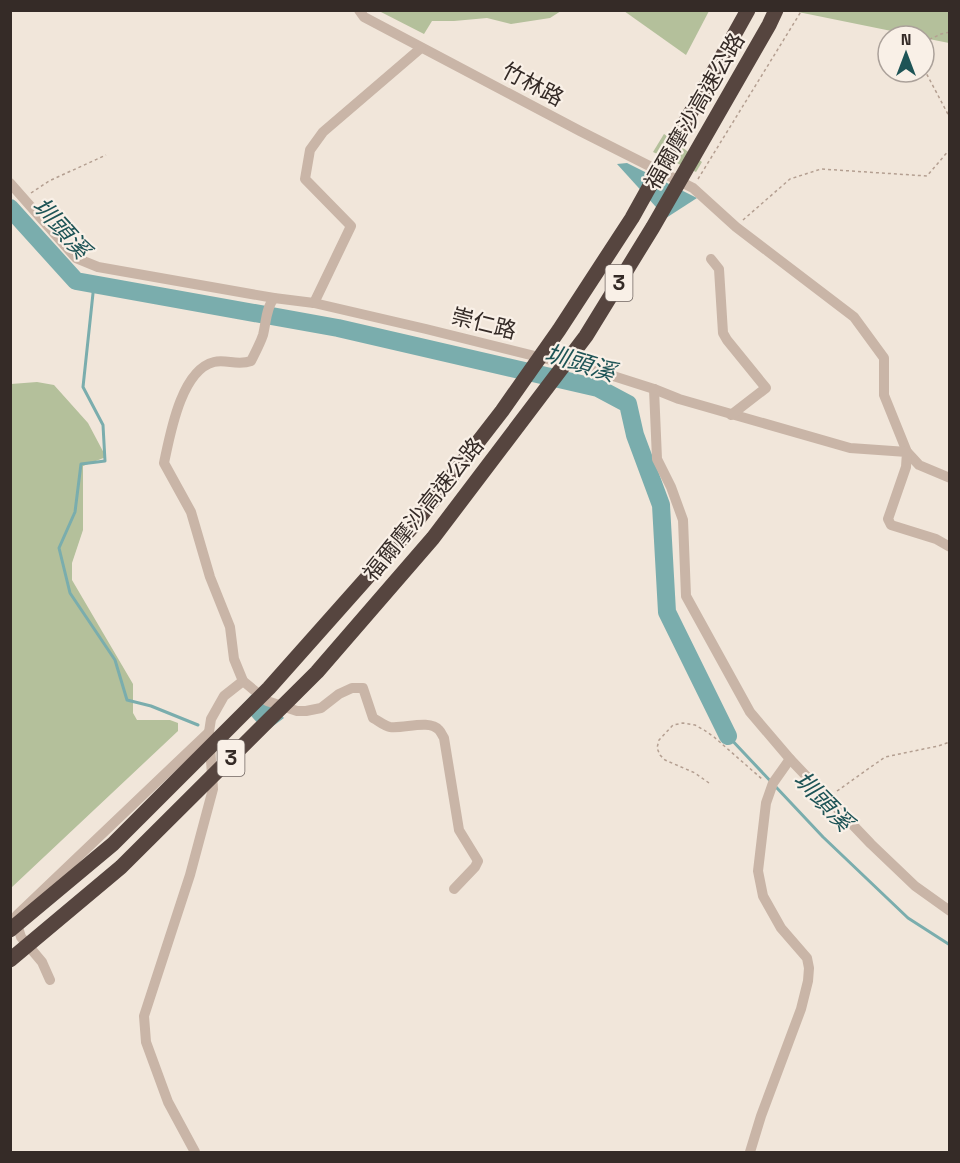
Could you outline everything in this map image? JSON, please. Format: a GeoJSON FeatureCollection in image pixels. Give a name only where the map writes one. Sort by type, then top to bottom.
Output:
{"type":"FeatureCollection","features":[{"type":"Feature","properties":{"kind":"highway","name":"福爾摩沙高速公路"},"geometry":{"type":"LineString","coordinates":[[10,930],[112,844],[260,696],[413,526],[502,411],[559,330],[632,218],[748,10]]}},
{"type":"Feature","properties":{"kind":"highway","name":"福爾摩沙高速公路"},"geometry":{"type":"LineString","coordinates":[[10,960],[121,867],[309,680],[433,538],[586,336],[653,228],[776,10]]}},
{"type":"Feature","properties":{"kind":"street","name":"竹林路"},"geometry":{"type":"LineString","coordinates":[[359,10],[364,17],[421,48],[693,188],[736,227],[854,317],[884,358],[884,395],[907,452]]}},
{"type":"Feature","properties":{"kind":"street"},"geometry":{"type":"LineString","coordinates":[[314,303],[351,226],[305,179],[310,150],[323,132],[421,48]]}},
{"type":"Feature","properties":{"kind":"street","name":"崇仁路"},"geometry":{"type":"LineString","coordinates":[[10,183],[76,258],[98,267],[272,299],[314,303],[426,328],[607,374],[731,415],[850,448],[907,452]]}},
{"type":"Feature","properties":{"kind":"street"},"geometry":{"type":"LineString","coordinates":[[711,259],[719,269],[723,333],[766,388],[731,415]]}},
{"type":"Feature","properties":{"kind":"street"},"geometry":{"type":"LineString","coordinates":[[272,299],[263,336],[251,362],[244,364],[215,362],[197,372],[186,388],[170,435],[164,463],[191,512],[210,577],[231,627],[234,659],[243,681],[267,701],[297,711],[321,708],[339,694],[352,688],[363,688],[373,718],[384,726],[393,728],[423,725],[439,729],[444,738],[459,830],[478,861],[454,889]]}},
{"type":"Feature","properties":{"kind":"street"},"geometry":{"type":"LineString","coordinates":[[654,389],[657,459],[684,520],[686,596],[750,712],[788,761],[827,797],[870,844],[915,886],[950,911]]}},
{"type":"Feature","properties":{"kind":"street"},"geometry":{"type":"LineString","coordinates":[[907,452],[919,465],[950,478]]}},
{"type":"Feature","properties":{"kind":"street"},"geometry":{"type":"LineString","coordinates":[[907,452],[906,467],[888,519],[891,525],[936,539],[950,547]]}},
{"type":"Feature","properties":{"kind":"street"},"geometry":{"type":"LineString","coordinates":[[195,1152],[168,1102],[146,1042],[144,1017],[190,875],[213,789],[209,732],[211,719],[224,696],[243,681]]}},
{"type":"Feature","properties":{"kind":"street"},"geometry":{"type":"LineString","coordinates":[[50,980],[42,962],[21,937],[15,918],[209,732]]}},
{"type":"Feature","properties":{"kind":"street"},"geometry":{"type":"LineString","coordinates":[[750,1152],[801,1009],[808,981],[807,957],[781,927],[763,896],[758,871],[766,803],[788,761]]}},
{"type":"Feature","properties":{"kind":"path"},"geometry":{"type":"LineString","coordinates":[[693,188],[802,10]]}},
{"type":"Feature","properties":{"kind":"path"},"geometry":{"type":"LineString","coordinates":[[932,84],[950,118]]}},
{"type":"Feature","properties":{"kind":"path"},"geometry":{"type":"LineString","coordinates":[[736,227],[790,179],[821,169],[927,176],[950,149]]}},
{"type":"Feature","properties":{"kind":"path"},"geometry":{"type":"LineString","coordinates":[[23,198],[49,181],[106,154]]}},
{"type":"Feature","properties":{"kind":"path"},"geometry":{"type":"LineString","coordinates":[[709,783],[695,773],[665,760],[660,755],[657,748],[659,740],[674,725],[683,723],[695,725],[704,730],[773,786]]}},
{"type":"Feature","properties":{"kind":"path"},"geometry":{"type":"LineString","coordinates":[[827,797],[885,757],[950,742]]}},
{"type":"Feature","properties":{"kind":"green space"},"geometry":{"type":"Polygon","coordinates":[[[799,10],[949,11],[949,43],[936,40],[936,24],[876,24],[876,28],[798,12],[799,10]]]}},
{"type":"Feature","properties":{"kind":"green space"},"geometry":{"type":"Polygon","coordinates":[[[379,11],[561,11],[550,18],[511,24],[487,18],[432,21],[424,34],[379,11]]]}},
{"type":"Feature","properties":{"kind":"green space"},"geometry":{"type":"Polygon","coordinates":[[[624,11],[709,11],[686,55],[624,11]]]}},
{"type":"Feature","properties":{"kind":"green space"},"geometry":{"type":"Polygon","coordinates":[[[664,134],[702,162],[696,172],[653,152],[664,134]]]}},
{"type":"Feature","properties":{"kind":"green space"},"geometry":{"type":"Polygon","coordinates":[[[37,382],[54,385],[88,423],[106,457],[83,466],[83,530],[72,563],[72,580],[133,684],[133,713],[137,720],[170,720],[178,723],[178,731],[11,888],[11,384],[37,382]]]}},
{"type":"Feature","properties":{"kind":"water"},"geometry":{"type":"Polygon","coordinates":[[[627,163],[697,198],[666,218],[617,164],[627,163]]]}},
{"type":"Feature","properties":{"kind":"water"},"geometry":{"type":"Polygon","coordinates":[[[256,690],[284,718],[265,732],[242,705],[256,690]]]}},
{"type":"Feature","properties":{"kind":"waterway","name":"圳頭溪"},"geometry":{"type":"LineString","coordinates":[[10,208],[76,281],[338,328],[598,388],[628,404],[635,435],[661,505],[667,612],[728,736]]}},
{"type":"Feature","properties":{"kind":"waterway"},"geometry":{"type":"LineString","coordinates":[[94,284],[83,387],[103,425],[105,461],[81,464],[75,512],[59,548],[70,593],[115,660],[127,700],[151,706],[198,725]]}},
{"type":"Feature","properties":{"kind":"waterway","name":"圳頭溪"},"geometry":{"type":"LineString","coordinates":[[728,736],[823,837],[908,918],[950,945]]}}]}
